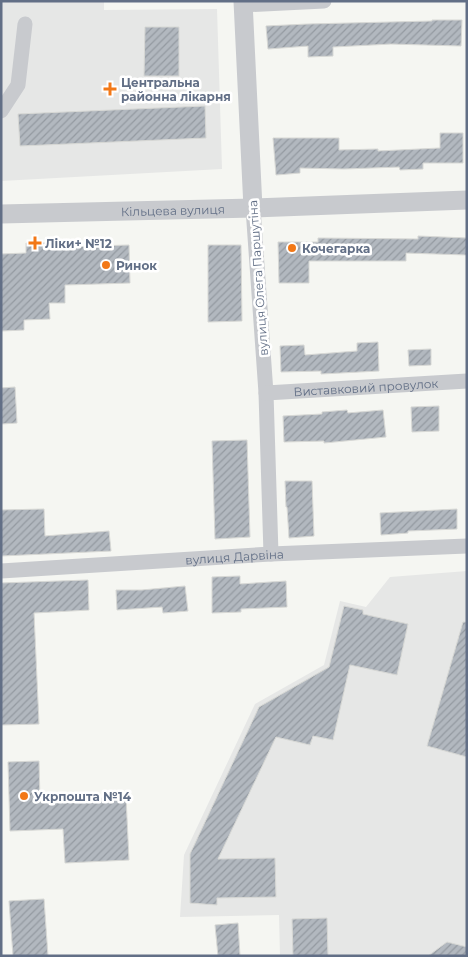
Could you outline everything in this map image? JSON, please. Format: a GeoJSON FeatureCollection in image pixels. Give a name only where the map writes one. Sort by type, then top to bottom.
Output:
{"type":"FeatureCollection","features":[{"type":"Feature","properties":{"kind":"street"},"geometry":{"type":"LineString","coordinates":[[243,3],[324,1]]}},
{"type":"Feature","properties":{"kind":"street","name":"вулиця Олега Паршутіна"},"geometry":{"type":"LineString","coordinates":[[243,3],[252,208],[266,393],[271,554]]}},
{"type":"Feature","properties":{"kind":"street"},"geometry":{"type":"LineString","coordinates":[[1,111],[18,85],[25,24]]}},
{"type":"Feature","properties":{"kind":"street","name":"Кільцева вулиця"},"geometry":{"type":"LineString","coordinates":[[1,214],[252,208],[467,200]]}},
{"type":"Feature","properties":{"kind":"street","name":"Виставковий провулок"},"geometry":{"type":"LineString","coordinates":[[266,393],[467,381]]}},
{"type":"Feature","properties":{"kind":"street","name":"вулиця Дарвіна"},"geometry":{"type":"LineString","coordinates":[[1,571],[271,554],[467,546]]}},
{"type":"Feature","properties":{"kind":"shaded area","name":"Центральна районна лікарня"},"geometry":{"type":"Polygon","coordinates":[[[1,1],[104,1],[104,10],[217,9],[222,169],[1,181],[1,1]]]}},
{"type":"Feature","properties":{"kind":"shaded area"},"geometry":{"type":"Polygon","coordinates":[[[467,571],[467,956],[280,956],[279,915],[180,917],[184,855],[255,704],[324,665],[340,601],[366,607],[390,577],[467,571]]]}},
{"type":"Feature","properties":{"kind":"building"},"geometry":{"type":"Polygon","coordinates":[[[462,20],[461,46],[391,44],[333,47],[333,56],[308,57],[308,46],[268,49],[266,26],[462,20]]]}},
{"type":"Feature","properties":{"kind":"building"},"geometry":{"type":"Polygon","coordinates":[[[145,27],[179,27],[179,76],[144,76],[145,27]]]}},
{"type":"Feature","properties":{"kind":"building"},"geometry":{"type":"Polygon","coordinates":[[[205,106],[206,138],[20,146],[18,114],[205,106]]]}},
{"type":"Feature","properties":{"kind":"building"},"geometry":{"type":"Polygon","coordinates":[[[440,133],[463,133],[463,163],[423,163],[423,169],[400,170],[399,167],[300,168],[300,173],[276,175],[273,138],[339,138],[339,150],[378,149],[378,151],[440,148],[440,133]]]}},
{"type":"Feature","properties":{"kind":"building"},"geometry":{"type":"Polygon","coordinates":[[[418,236],[467,238],[467,255],[406,253],[406,261],[309,261],[309,283],[279,283],[278,242],[318,242],[318,238],[418,239],[418,236]]]}},
{"type":"Feature","properties":{"kind":"building"},"geometry":{"type":"Polygon","coordinates":[[[63,242],[63,247],[129,245],[130,283],[65,285],[65,303],[49,303],[50,319],[24,320],[24,330],[1,331],[1,254],[26,253],[26,243],[63,242]]]}},
{"type":"Feature","properties":{"kind":"building"},"geometry":{"type":"Polygon","coordinates":[[[208,245],[241,245],[242,321],[208,322],[208,245]]]}},
{"type":"Feature","properties":{"kind":"building"},"geometry":{"type":"Polygon","coordinates":[[[378,342],[379,371],[321,374],[321,371],[281,372],[280,346],[304,345],[305,355],[357,351],[357,343],[378,342]]]}},
{"type":"Feature","properties":{"kind":"building"},"geometry":{"type":"Polygon","coordinates":[[[431,349],[431,365],[409,366],[408,350],[431,349]]]}},
{"type":"Feature","properties":{"kind":"building"},"geometry":{"type":"Polygon","coordinates":[[[15,387],[17,423],[1,424],[1,388],[15,387]]]}},
{"type":"Feature","properties":{"kind":"building"},"geometry":{"type":"Polygon","coordinates":[[[439,406],[439,431],[412,432],[411,407],[439,406]]]}},
{"type":"Feature","properties":{"kind":"building"},"geometry":{"type":"Polygon","coordinates":[[[347,410],[348,413],[383,410],[386,437],[324,443],[324,441],[284,442],[283,416],[322,414],[322,412],[347,410]]]}},
{"type":"Feature","properties":{"kind":"building"},"geometry":{"type":"Polygon","coordinates":[[[247,440],[250,537],[215,539],[212,441],[247,440]]]}},
{"type":"Feature","properties":{"kind":"building"},"geometry":{"type":"Polygon","coordinates":[[[285,481],[312,481],[314,536],[289,538],[285,481]]]}},
{"type":"Feature","properties":{"kind":"building"},"geometry":{"type":"Polygon","coordinates":[[[44,509],[45,536],[109,531],[111,551],[1,556],[1,510],[44,509]]]}},
{"type":"Feature","properties":{"kind":"building"},"geometry":{"type":"Polygon","coordinates":[[[457,509],[457,529],[408,531],[408,533],[381,535],[380,513],[457,509]]]}},
{"type":"Feature","properties":{"kind":"building"},"geometry":{"type":"Polygon","coordinates":[[[240,576],[240,584],[286,581],[287,607],[241,609],[241,612],[212,613],[212,577],[240,576]]]}},
{"type":"Feature","properties":{"kind":"building"},"geometry":{"type":"Polygon","coordinates":[[[88,580],[89,610],[34,613],[39,724],[1,725],[1,583],[88,580]]]}},
{"type":"Feature","properties":{"kind":"building"},"geometry":{"type":"Polygon","coordinates":[[[185,586],[188,611],[163,613],[162,607],[117,610],[116,590],[142,590],[185,586]]]}},
{"type":"Feature","properties":{"kind":"building"},"geometry":{"type":"Polygon","coordinates":[[[344,606],[363,610],[363,614],[408,624],[397,675],[350,665],[333,740],[313,736],[310,745],[276,737],[218,859],[275,858],[276,897],[217,898],[217,905],[190,903],[190,854],[259,707],[329,667],[344,606]]]}},
{"type":"Feature","properties":{"kind":"building"},"geometry":{"type":"Polygon","coordinates":[[[463,622],[467,622],[467,757],[427,746],[463,622]]]}},
{"type":"Feature","properties":{"kind":"building"},"geometry":{"type":"Polygon","coordinates":[[[39,761],[40,800],[126,797],[129,860],[65,863],[63,829],[10,831],[8,762],[39,761]]]}},
{"type":"Feature","properties":{"kind":"building"},"geometry":{"type":"Polygon","coordinates":[[[44,899],[48,956],[13,956],[9,901],[44,899]]]}},
{"type":"Feature","properties":{"kind":"building"},"geometry":{"type":"Polygon","coordinates":[[[327,918],[328,956],[293,956],[292,919],[327,918]]]}},
{"type":"Feature","properties":{"kind":"building"},"geometry":{"type":"Polygon","coordinates":[[[238,923],[240,956],[218,956],[215,925],[238,923]]]}},
{"type":"Feature","properties":{"kind":"building"},"geometry":{"type":"Polygon","coordinates":[[[447,942],[467,947],[467,956],[428,956],[447,942]]]}},
{"type":"Feature","properties":{"kind":"place","name":"Центральна районна лікарня"},"geometry":{"type":"Point","coordinates":[110,89]}},
{"type":"Feature","properties":{"kind":"place","name":"Ліки+ №12"},"geometry":{"type":"Point","coordinates":[35,243]}},
{"type":"Feature","properties":{"kind":"place","name":"Кочегарка"},"geometry":{"type":"Point","coordinates":[292,248]}},
{"type":"Feature","properties":{"kind":"place","name":"Ринок"},"geometry":{"type":"Point","coordinates":[106,265]}},
{"type":"Feature","properties":{"kind":"place","name":"Укрпошта №14"},"geometry":{"type":"Point","coordinates":[24,796]}}]}
